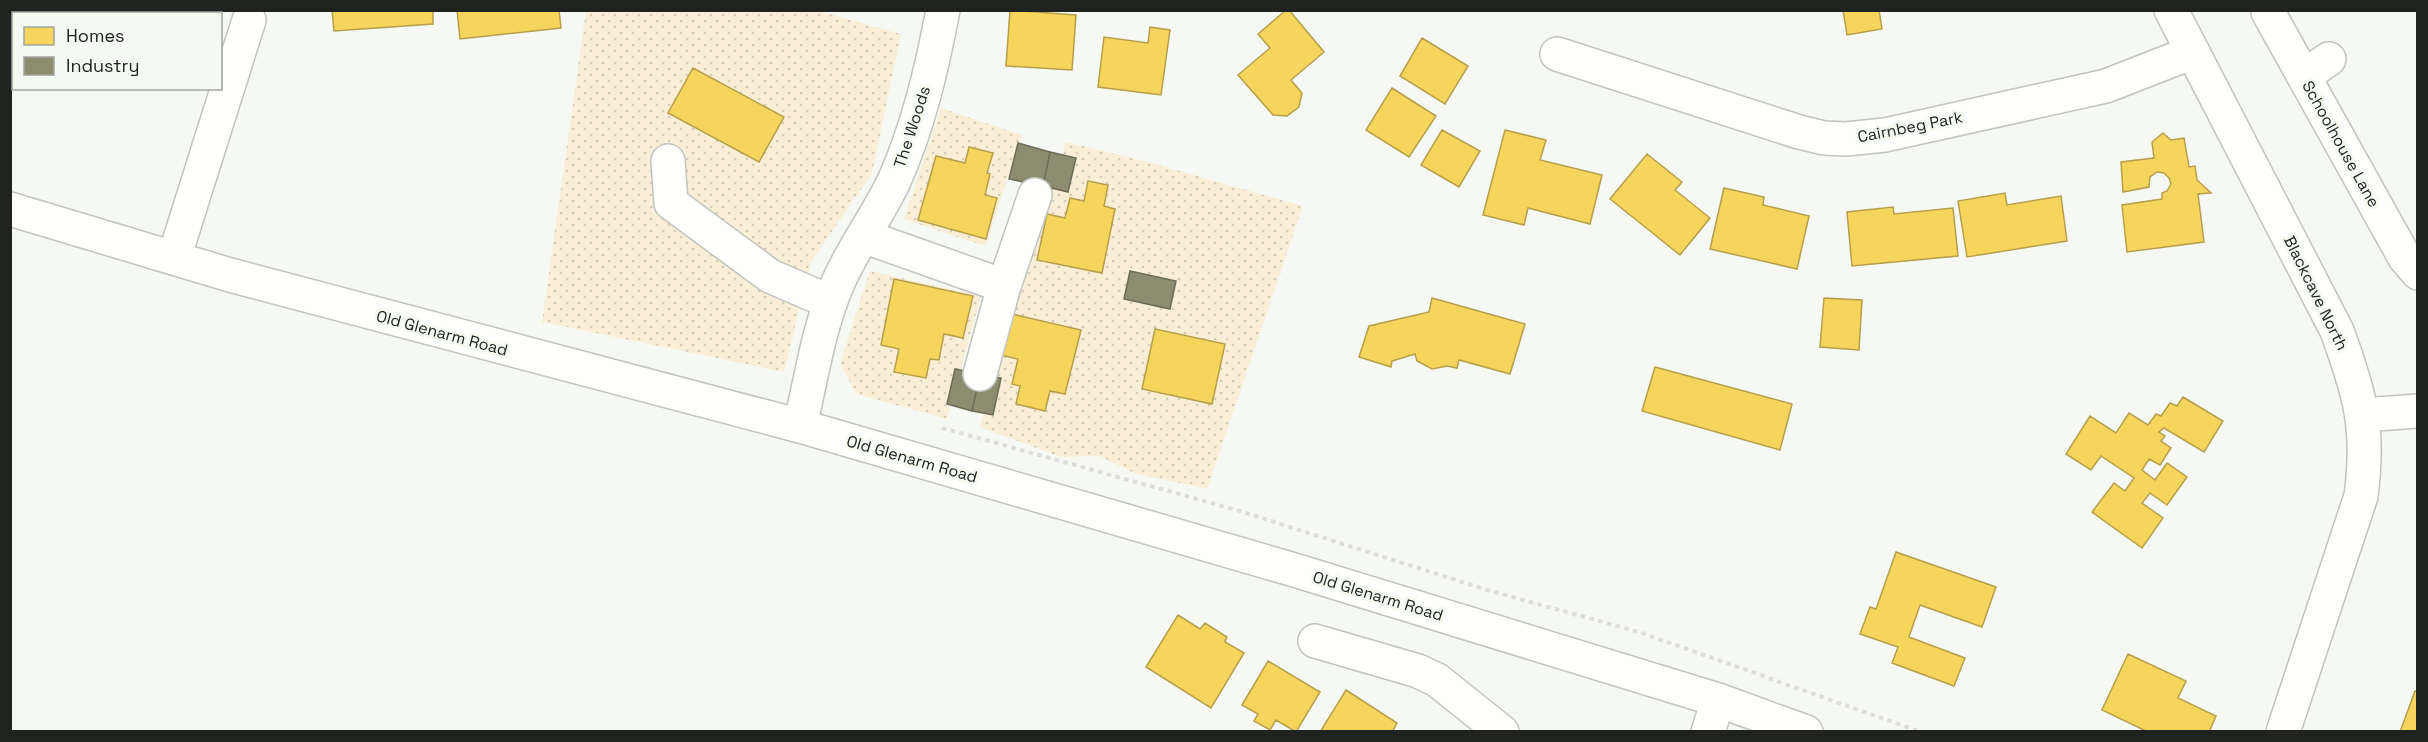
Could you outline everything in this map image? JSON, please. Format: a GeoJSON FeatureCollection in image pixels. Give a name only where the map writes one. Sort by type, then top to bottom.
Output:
{"type":"FeatureCollection","features":[{"type":"Feature","properties":{"kind":"street","name":"The Woods"},"geometry":{"type":"LineString","coordinates":[[800,426],[830,302],[845,267],[893,182],[911,136],[935,54],[943,10]]}},
{"type":"Feature","properties":{"kind":"street","name":"Blackcave North"},"geometry":{"type":"LineString","coordinates":[[2171,10],[2337,331],[2357,387],[2365,432],[2365,463],[2361,496],[2283,732]]}},
{"type":"Feature","properties":{"kind":"street","name":"Schoolhouse Lane"},"geometry":{"type":"LineString","coordinates":[[2268,12],[2317,68],[2405,258],[2418,273]]}},
{"type":"Feature","properties":{"kind":"street"},"geometry":{"type":"LineString","coordinates":[[174,258],[249,20]]}},
{"type":"Feature","properties":{"kind":"street","name":"Cairnbeg Park"},"geometry":{"type":"LineString","coordinates":[[1557,54],[1799,132],[1824,138],[1846,139],[1885,135],[2106,86],[2193,52]]}},
{"type":"Feature","properties":{"kind":"street"},"geometry":{"type":"LineString","coordinates":[[668,161],[671,203],[770,276],[830,302]]}},
{"type":"Feature","properties":{"kind":"street"},"geometry":{"type":"LineString","coordinates":[[980,374],[1004,286],[1035,195]]}},
{"type":"Feature","properties":{"kind":"street","name":"Old Glenarm Road"},"geometry":{"type":"LineString","coordinates":[[10,209],[174,258],[474,341],[800,426],[1291,569],[1718,700],[1806,732]]}},
{"type":"Feature","properties":{"kind":"street"},"geometry":{"type":"LineString","coordinates":[[862,236],[1004,286]]}},
{"type":"Feature","properties":{"kind":"street"},"geometry":{"type":"LineString","coordinates":[[2362,415],[2418,411]]}},
{"type":"Feature","properties":{"kind":"street"},"geometry":{"type":"LineString","coordinates":[[1315,641],[1412,670],[1437,680],[1502,732]]}},
{"type":"Feature","properties":{"kind":"street"},"geometry":{"type":"LineString","coordinates":[[1708,732],[1718,700]]}},
{"type":"Feature","properties":{"kind":"shaded area"},"geometry":{"type":"Polygon","coordinates":[[[586,11],[819,11],[901,34],[872,173],[811,262],[784,372],[542,322],[586,11]]]}},
{"type":"Feature","properties":{"kind":"shaded area"},"geometry":{"type":"Polygon","coordinates":[[[941,108],[1022,135],[985,246],[904,219],[941,108]]]}},
{"type":"Feature","properties":{"kind":"shaded area"},"geometry":{"type":"Polygon","coordinates":[[[1066,142],[1148,162],[1303,206],[1207,489],[1134,473],[1100,456],[1061,457],[980,427],[1066,142]]]}},
{"type":"Feature","properties":{"kind":"shaded area"},"geometry":{"type":"Polygon","coordinates":[[[870,271],[981,296],[947,419],[856,394],[840,363],[870,271]]]}},
{"type":"Feature","properties":{"kind":"building: Homes"},"geometry":{"type":"Polygon","coordinates":[[[332,10],[433,10],[433,24],[334,31],[332,10]]]}},
{"type":"Feature","properties":{"kind":"building: Homes"},"geometry":{"type":"Polygon","coordinates":[[[457,10],[559,10],[561,28],[460,39],[457,10]]]}},
{"type":"Feature","properties":{"kind":"building: Homes"},"geometry":{"type":"Polygon","coordinates":[[[1010,10],[1076,15],[1072,70],[1006,66],[1010,10]]]}},
{"type":"Feature","properties":{"kind":"building: Homes"},"geometry":{"type":"Polygon","coordinates":[[[1286,10],[1289,10],[1324,52],[1291,80],[1302,93],[1299,107],[1287,116],[1273,115],[1238,75],[1270,48],[1258,34],[1286,10]]]}},
{"type":"Feature","properties":{"kind":"building: Homes"},"geometry":{"type":"Polygon","coordinates":[[[1843,10],[1879,10],[1882,29],[1847,35],[1843,10]]]}},
{"type":"Feature","properties":{"kind":"building: Homes"},"geometry":{"type":"Polygon","coordinates":[[[1150,27],[1170,30],[1161,95],[1098,87],[1104,37],[1148,43],[1150,27]]]}},
{"type":"Feature","properties":{"kind":"building: Homes"},"geometry":{"type":"Polygon","coordinates":[[[1422,38],[1468,66],[1445,104],[1400,76],[1422,38]]]}},
{"type":"Feature","properties":{"kind":"building: Homes"},"geometry":{"type":"Polygon","coordinates":[[[693,68],[784,117],[759,162],[668,113],[693,68]]]}},
{"type":"Feature","properties":{"kind":"building: Homes"},"geometry":{"type":"Polygon","coordinates":[[[1392,88],[1436,116],[1409,157],[1366,130],[1392,88]]]}},
{"type":"Feature","properties":{"kind":"building: Homes"},"geometry":{"type":"Polygon","coordinates":[[[1442,130],[1480,151],[1459,187],[1421,165],[1442,130]]]}},
{"type":"Feature","properties":{"kind":"building: Homes"},"geometry":{"type":"Polygon","coordinates":[[[1505,130],[1546,140],[1540,160],[1602,175],[1590,224],[1528,208],[1524,225],[1483,215],[1505,130]]]}},
{"type":"Feature","properties":{"kind":"building: Homes"},"geometry":{"type":"Polygon","coordinates":[[[2163,133],[2171,140],[2184,138],[2189,167],[2195,166],[2197,180],[2211,193],[2198,194],[2204,242],[2127,252],[2122,205],[2162,199],[2162,193],[2167,191],[2171,184],[2164,173],[2157,172],[2150,177],[2149,187],[2123,192],[2121,162],[2154,158],[2152,142],[2163,133]]]}},
{"type":"Feature","properties":{"kind":"building: Homes"},"geometry":{"type":"Polygon","coordinates":[[[969,147],[993,153],[987,173],[990,174],[985,195],[997,198],[986,239],[918,220],[936,156],[965,163],[969,147]]]}},
{"type":"Feature","properties":{"kind":"building: Homes"},"geometry":{"type":"Polygon","coordinates":[[[1647,154],[1682,182],[1675,190],[1710,218],[1680,255],[1610,199],[1647,154]]]}},
{"type":"Feature","properties":{"kind":"building: Homes"},"geometry":{"type":"Polygon","coordinates":[[[1088,181],[1108,185],[1104,206],[1115,209],[1102,273],[1037,260],[1047,214],[1065,218],[1070,198],[1084,201],[1088,181]]]}},
{"type":"Feature","properties":{"kind":"building: Homes"},"geometry":{"type":"Polygon","coordinates":[[[1724,188],[1764,197],[1763,205],[1809,216],[1797,269],[1710,249],[1724,188]]]}},
{"type":"Feature","properties":{"kind":"building: Homes"},"geometry":{"type":"Polygon","coordinates":[[[2005,193],[2007,205],[2061,196],[2067,241],[1967,257],[1958,201],[2005,193]]]}},
{"type":"Feature","properties":{"kind":"building: Homes"},"geometry":{"type":"Polygon","coordinates":[[[1893,207],[1894,214],[1953,208],[1958,256],[1852,266],[1847,212],[1893,207]]]}},
{"type":"Feature","properties":{"kind":"building: Homes"},"geometry":{"type":"Polygon","coordinates":[[[894,279],[973,296],[963,338],[944,334],[939,360],[930,359],[926,378],[894,372],[899,349],[881,345],[894,279]]]}},
{"type":"Feature","properties":{"kind":"building: Homes"},"geometry":{"type":"Polygon","coordinates":[[[1432,298],[1525,324],[1510,374],[1459,360],[1457,368],[1447,366],[1432,369],[1417,361],[1415,354],[1392,361],[1391,367],[1359,357],[1369,326],[1429,312],[1432,298]]]}},
{"type":"Feature","properties":{"kind":"building: Homes"},"geometry":{"type":"Polygon","coordinates":[[[1824,298],[1862,300],[1859,350],[1820,347],[1824,298]]]}},
{"type":"Feature","properties":{"kind":"building: Homes"},"geometry":{"type":"Polygon","coordinates":[[[1012,314],[1081,330],[1065,394],[1050,391],[1045,411],[1016,404],[1020,386],[1012,384],[1018,359],[1001,355],[1012,314]]]}},
{"type":"Feature","properties":{"kind":"building: Homes"},"geometry":{"type":"Polygon","coordinates":[[[1155,329],[1225,344],[1212,404],[1142,389],[1155,329]]]}},
{"type":"Feature","properties":{"kind":"building: Homes"},"geometry":{"type":"Polygon","coordinates":[[[1655,367],[1792,404],[1780,450],[1642,411],[1655,367]]]}},
{"type":"Feature","properties":{"kind":"building: Homes"},"geometry":{"type":"Polygon","coordinates":[[[2183,397],[2223,421],[2204,452],[2164,428],[2159,432],[2165,436],[2161,441],[2171,448],[2160,465],[2149,459],[2142,470],[2155,480],[2167,463],[2187,477],[2167,505],[2150,493],[2142,503],[2163,518],[2142,548],[2092,512],[2114,483],[2125,491],[2134,478],[2101,456],[2091,470],[2066,454],[2090,416],[2116,433],[2129,413],[2148,425],[2156,414],[2161,416],[2170,403],[2177,406],[2183,397]]]}},
{"type":"Feature","properties":{"kind":"building: Homes"},"geometry":{"type":"Polygon","coordinates":[[[1896,552],[1996,587],[1982,627],[1920,605],[1909,637],[1965,658],[1954,686],[1892,663],[1898,647],[1860,634],[1870,607],[1876,609],[1896,552]]]}},
{"type":"Feature","properties":{"kind":"building: Homes"},"geometry":{"type":"Polygon","coordinates":[[[1178,615],[1200,629],[1205,623],[1227,637],[1225,642],[1244,653],[1211,708],[1146,667],[1178,615]]]}},
{"type":"Feature","properties":{"kind":"building: Homes"},"geometry":{"type":"Polygon","coordinates":[[[2128,654],[2186,681],[2178,698],[2216,716],[2209,732],[2148,732],[2102,710],[2128,654]]]}},
{"type":"Feature","properties":{"kind":"building: Homes"},"geometry":{"type":"Polygon","coordinates":[[[1268,661],[1320,692],[1296,732],[1276,720],[1270,730],[1254,721],[1258,714],[1242,705],[1268,661]]]}},
{"type":"Feature","properties":{"kind":"building: Homes"},"geometry":{"type":"Polygon","coordinates":[[[1346,690],[1397,723],[1392,732],[1320,732],[1346,690]]]}},
{"type":"Feature","properties":{"kind":"building: Homes"},"geometry":{"type":"Polygon","coordinates":[[[2415,691],[2418,692],[2418,732],[2400,732],[2415,691]]]}},
{"type":"Feature","properties":{"kind":"building: Industry"},"geometry":{"type":"Polygon","coordinates":[[[1018,143],[1050,152],[1043,186],[1009,179],[1018,143]]]}},
{"type":"Feature","properties":{"kind":"building: Industry"},"geometry":{"type":"Polygon","coordinates":[[[1050,152],[1076,158],[1068,192],[1043,186],[1050,152]]]}},
{"type":"Feature","properties":{"kind":"building: Industry"},"geometry":{"type":"Polygon","coordinates":[[[1130,271],[1176,281],[1170,309],[1124,299],[1130,271]]]}},
{"type":"Feature","properties":{"kind":"building: Industry"},"geometry":{"type":"Polygon","coordinates":[[[955,369],[980,374],[972,411],[947,404],[955,369]]]}},
{"type":"Feature","properties":{"kind":"building: Industry"},"geometry":{"type":"Polygon","coordinates":[[[980,374],[1001,378],[993,415],[972,411],[980,374]]]}}]}
